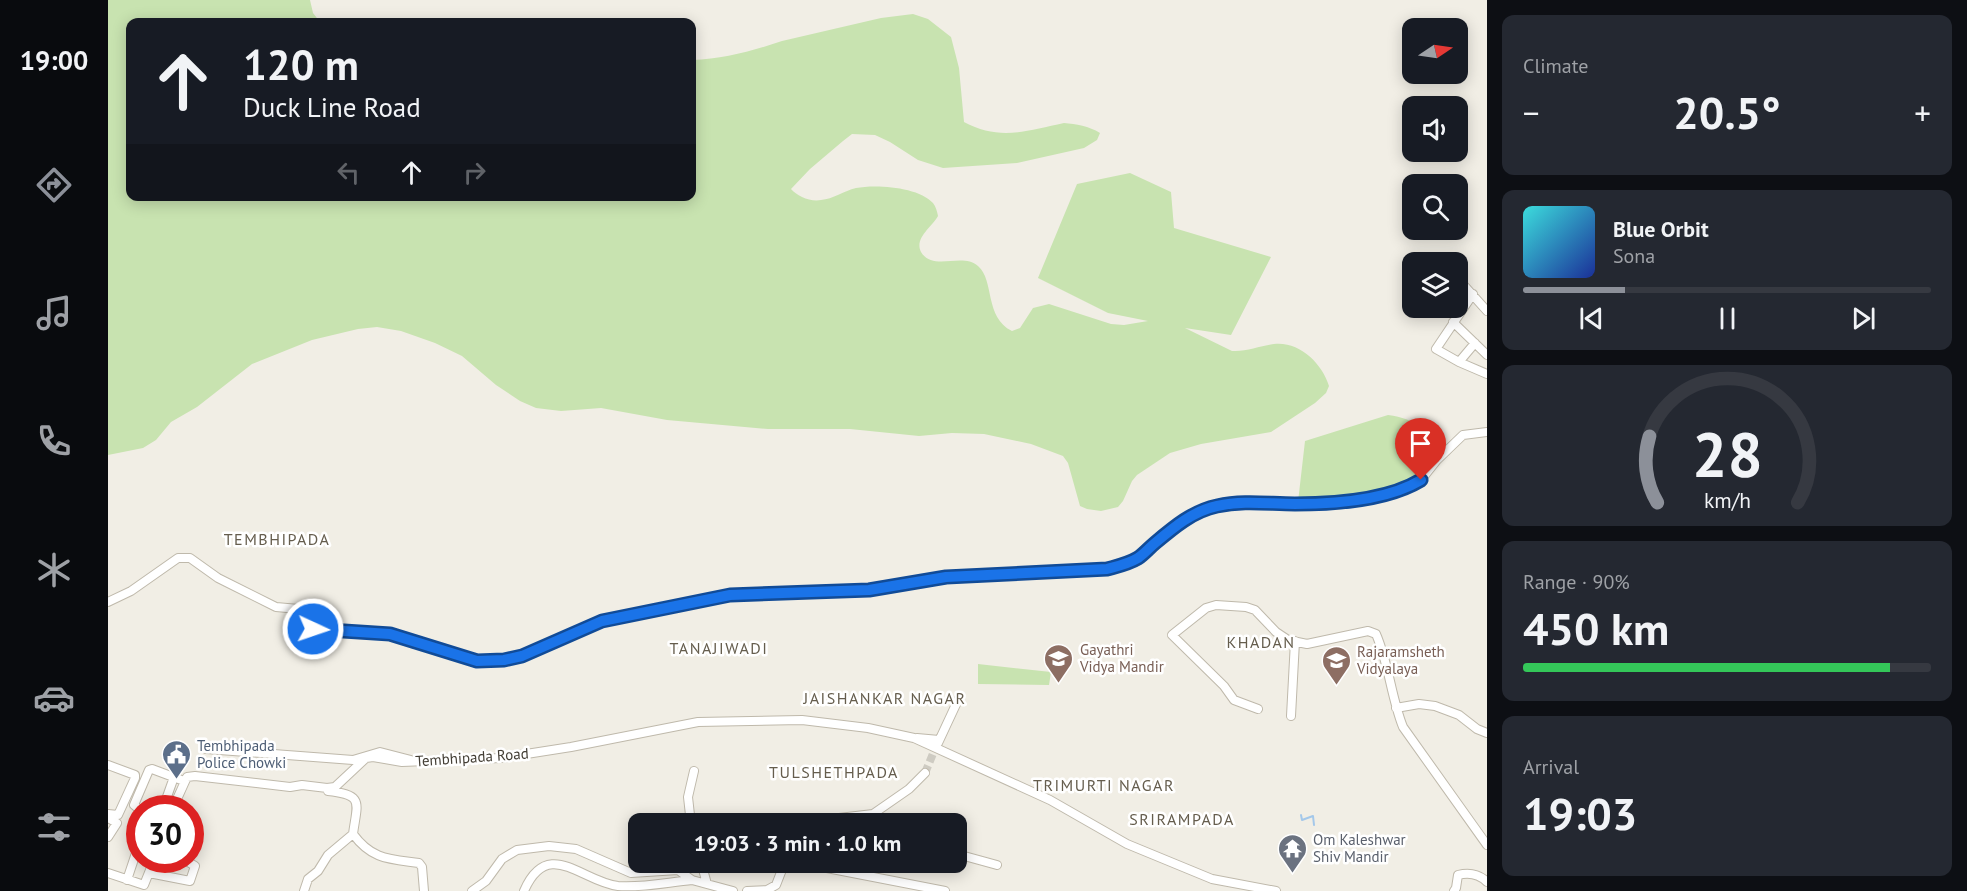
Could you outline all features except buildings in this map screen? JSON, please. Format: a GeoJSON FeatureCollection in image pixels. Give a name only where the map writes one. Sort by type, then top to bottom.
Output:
{"type":"FeatureCollection","features":[{"type":"Feature","properties":{"kind":"street"},"geometry":{"type":"LineString","coordinates":[[1468,289],[1487,311]]}},
{"type":"Feature","properties":{"kind":"street"},"geometry":{"type":"LineString","coordinates":[[1473,294],[1436,349],[1487,374]]}},
{"type":"Feature","properties":{"kind":"street"},"geometry":{"type":"LineString","coordinates":[[1452,322],[1487,355]]}},
{"type":"Feature","properties":{"kind":"street"},"geometry":{"type":"LineString","coordinates":[[1459,362],[1475,343]]}},
{"type":"Feature","properties":{"kind":"street"},"geometry":{"type":"LineString","coordinates":[[108,602],[131,591],[178,558],[190,558],[218,578],[276,607],[310,610],[313,629],[390,634],[477,661],[504,660],[522,656],[602,621],[730,595],[869,590],[946,577],[1107,569],[1139,557],[1191,515],[1216,506],[1249,501],[1314,504],[1386,494],[1411,486],[1421,480],[1463,435],[1487,432]]}},
{"type":"Feature","properties":{"kind":"street"},"geometry":{"type":"LineString","coordinates":[[1258,709],[1234,700],[1224,686],[1172,635],[1206,608],[1216,605],[1256,610],[1276,632],[1288,640],[1307,644],[1368,631],[1376,634],[1382,648],[1396,708],[1403,727],[1487,845]]}},
{"type":"Feature","properties":{"kind":"street"},"geometry":{"type":"LineString","coordinates":[[1291,716],[1294,641]]}},
{"type":"Feature","properties":{"kind":"street"},"geometry":{"type":"LineString","coordinates":[[914,738],[921,737],[938,741],[959,698]]}},
{"type":"Feature","properties":{"kind":"street"},"geometry":{"type":"LineString","coordinates":[[1396,708],[1419,704],[1435,706],[1459,715],[1487,734]]}},
{"type":"Feature","properties":{"kind":"street","name":"Tembhipada Road"},"geometry":{"type":"LineString","coordinates":[[184,781],[187,777],[194,776],[290,787],[302,785],[327,788],[335,787],[366,758],[414,762],[501,758],[572,747],[699,722],[802,720],[868,728],[914,738]]}},
{"type":"Feature","properties":{"kind":"street"},"geometry":{"type":"LineString","coordinates":[[914,738],[1050,800],[1127,844],[1212,879],[1276,891]]}},
{"type":"Feature","properties":{"kind":"street"},"geometry":{"type":"LineString","coordinates":[[206,749],[354,760],[380,752],[407,758],[414,762]]}},
{"type":"Feature","properties":{"kind":"street"},"geometry":{"type":"LineString","coordinates":[[108,763],[135,775],[118,815],[108,816]]}},
{"type":"Feature","properties":{"kind":"street"},"geometry":{"type":"LineString","coordinates":[[138,795],[149,770],[152,769],[184,781],[178,795]]}},
{"type":"Feature","properties":{"kind":"street"},"geometry":{"type":"LineString","coordinates":[[690,813],[688,797],[694,771]]}},
{"type":"Feature","properties":{"kind":"street"},"geometry":{"type":"LineString","coordinates":[[874,813],[909,789],[925,773]]}},
{"type":"Feature","properties":{"kind":"street"},"geometry":{"type":"LineString","coordinates":[[168,795],[174,777]]}},
{"type":"Feature","properties":{"kind":"street"},"geometry":{"type":"LineString","coordinates":[[290,787],[343,792],[353,796],[357,802],[353,834],[328,855],[318,871],[308,879],[304,891]]}},
{"type":"Feature","properties":{"kind":"street"},"geometry":{"type":"LineString","coordinates":[[108,816],[117,823],[108,837]]}},
{"type":"Feature","properties":{"kind":"street"},"geometry":{"type":"LineString","coordinates":[[353,834],[359,842],[381,858],[419,862],[422,867],[424,891]]}},
{"type":"Feature","properties":{"kind":"street"},"geometry":{"type":"LineString","coordinates":[[472,891],[486,881],[502,859],[517,850],[549,846],[576,849],[631,873],[678,870],[692,880]]}},
{"type":"Feature","properties":{"kind":"street"},"geometry":{"type":"LineString","coordinates":[[967,857],[997,865]]}},
{"type":"Feature","properties":{"kind":"street"},"geometry":{"type":"LineString","coordinates":[[524,891],[530,876],[547,865],[563,864],[598,880],[618,886],[692,880],[733,891]]}},
{"type":"Feature","properties":{"kind":"street"},"geometry":{"type":"LineString","coordinates":[[108,873],[143,888],[149,873],[190,881],[193,873]]}},
{"type":"Feature","properties":{"kind":"street"},"geometry":{"type":"LineString","coordinates":[[127,880],[129,873]]}},
{"type":"Feature","properties":{"kind":"street"},"geometry":{"type":"LineString","coordinates":[[704,873],[707,884]]}},
{"type":"Feature","properties":{"kind":"street"},"geometry":{"type":"LineString","coordinates":[[747,891],[767,890],[776,885],[781,873]]}},
{"type":"Feature","properties":{"kind":"street"},"geometry":{"type":"LineString","coordinates":[[853,873],[945,891]]}},
{"type":"Feature","properties":{"kind":"street"},"geometry":{"type":"LineString","coordinates":[[1454,891],[1458,875],[1468,873],[1482,877],[1487,882]]}},
{"type":"Feature","properties":{"kind":"green space"},"geometry":{"type":"Polygon","coordinates":[[[108,0],[310,0],[313,13],[317,18],[126,18],[126,201],[696,201],[696,60],[738,54],[782,41],[881,18],[913,14],[928,19],[951,37],[959,68],[964,122],[977,128],[1001,133],[1013,133],[1064,123],[1073,124],[1100,133],[1097,140],[1084,148],[1017,163],[943,168],[918,160],[875,135],[852,134],[810,169],[791,189],[794,192],[804,198],[817,200],[830,198],[856,188],[874,186],[908,190],[926,198],[934,205],[938,216],[922,237],[919,247],[921,252],[933,261],[964,261],[978,266],[987,281],[997,317],[1012,331],[1020,328],[1033,308],[1049,304],[1111,324],[1124,325],[1148,321],[1108,313],[1038,278],[1077,184],[1130,173],[1171,192],[1174,228],[1271,257],[1231,335],[1185,328],[1232,351],[1274,344],[1292,346],[1301,350],[1315,362],[1326,377],[1329,386],[1326,393],[1315,403],[1271,432],[1201,444],[1170,453],[1137,475],[1118,507],[1101,511],[1080,506],[1068,463],[1063,456],[1031,444],[984,434],[952,433],[919,436],[850,429],[768,429],[667,420],[601,408],[561,411],[536,408],[520,401],[496,385],[462,356],[401,331],[377,327],[312,340],[252,364],[197,407],[171,422],[156,440],[143,448],[108,455],[108,0]]]}},
{"type":"Feature","properties":{"kind":"green space"},"geometry":{"type":"Polygon","coordinates":[[[1388,415],[1406,419],[1420,426],[1442,450],[1423,471],[1391,488],[1375,492],[1298,502],[1305,441],[1388,415]]]}},
{"type":"Feature","properties":{"kind":"green space"},"geometry":{"type":"Polygon","coordinates":[[[978,664],[1051,672],[1049,685],[978,684],[978,664]]]}},
{"type":"Feature","properties":{"kind":"waterway"},"geometry":{"type":"LineString","coordinates":[[1301,815],[1302,820],[1313,816],[1314,825]]}},
{"type":"Feature","properties":{"kind":"tunnel"},"geometry":{"type":"LineString","coordinates":[[925,773],[937,744]]}},
{"type":"Feature","properties":{"kind":"place","name":"Gayathri Vidya Mandir"},"geometry":{"type":"Point","coordinates":[1059,684]}},
{"type":"Feature","properties":{"kind":"place","name":"Rajaramsheth Vidyalaya"},"geometry":{"type":"Point","coordinates":[1336,686]}},
{"type":"Feature","properties":{"kind":"place","name":"Tembhipada Police Chowki"},"geometry":{"type":"Point","coordinates":[176,780]}},
{"type":"Feature","properties":{"kind":"place","name":"Om Kaleshwar Shiv Mandir"},"geometry":{"type":"Point","coordinates":[1292,874]}},
{"type":"Feature","properties":{"kind":"district","name":"TEMBHIPADA"},"geometry":{"type":"Point","coordinates":[277,539]}},
{"type":"Feature","properties":{"kind":"district","name":"KHADAN"},"geometry":{"type":"Point","coordinates":[1261,642]}},
{"type":"Feature","properties":{"kind":"district","name":"TANAJIWADI"},"geometry":{"type":"Point","coordinates":[719,648]}},
{"type":"Feature","properties":{"kind":"district","name":"JAISHANKAR NAGAR"},"geometry":{"type":"Point","coordinates":[885,698]}},
{"type":"Feature","properties":{"kind":"district","name":"TULSHETHPADA"},"geometry":{"type":"Point","coordinates":[834,772]}},
{"type":"Feature","properties":{"kind":"district","name":"TRIMURTI NAGAR"},"geometry":{"type":"Point","coordinates":[1104,785]}},
{"type":"Feature","properties":{"kind":"district","name":"SRIRAMPADA"},"geometry":{"type":"Point","coordinates":[1182,819]}},
{"type":"Feature","properties":{"kind":"route"},"geometry":{"type":"LineString","coordinates":[[313,629],[390,634],[477,661],[504,660],[522,656],[602,621],[730,595],[869,590],[946,577],[1107,569],[1139,557],[1191,515],[1216,506],[1249,501],[1314,504],[1348,500],[1386,494],[1411,486],[1421,480]]}}]}
